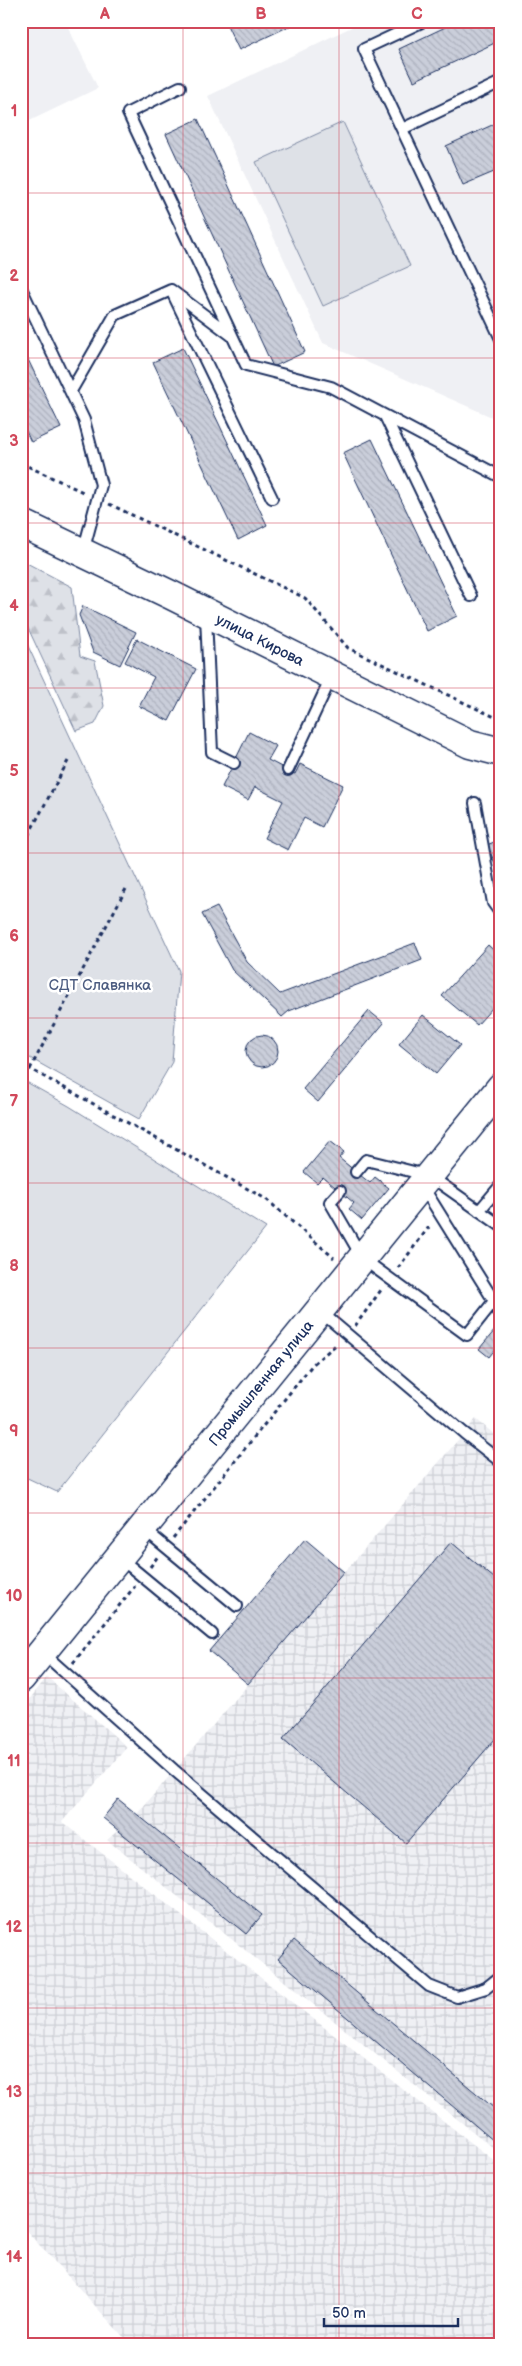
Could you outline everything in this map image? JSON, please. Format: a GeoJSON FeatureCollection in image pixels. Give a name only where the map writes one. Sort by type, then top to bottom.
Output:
{"type":"FeatureCollection","features":[{"type":"Feature","properties":{"kind":"main road","name":"улица Кирова"},"geometry":{"type":"LineString","coordinates":[[21,523],[470,744],[501,752]]}},
{"type":"Feature","properties":{"kind":"main road"},"geometry":{"type":"LineString","coordinates":[[470,744],[501,761]]}},
{"type":"Feature","properties":{"kind":"main road","name":"Промышленная улица"},"geometry":{"type":"LineString","coordinates":[[21,1678],[501,1087]]}},
{"type":"Feature","properties":{"kind":"lane"},"geometry":{"type":"LineString","coordinates":[[424,21],[364,49],[501,340]]}},
{"type":"Feature","properties":{"kind":"lane"},"geometry":{"type":"LineString","coordinates":[[402,129],[501,82]]}},
{"type":"Feature","properties":{"kind":"lane"},"geometry":{"type":"LineString","coordinates":[[180,86],[128,113],[246,365],[330,387],[501,477]]}},
{"type":"Feature","properties":{"kind":"lane"},"geometry":{"type":"LineString","coordinates":[[21,288],[84,420],[101,484],[83,553]]}},
{"type":"Feature","properties":{"kind":"lane"},"geometry":{"type":"LineString","coordinates":[[171,290],[233,336]]}},
{"type":"Feature","properties":{"kind":"lane"},"geometry":{"type":"LineString","coordinates":[[71,391],[115,315],[171,290]]}},
{"type":"Feature","properties":{"kind":"lane"},"geometry":{"type":"LineString","coordinates":[[171,290],[272,498]]}},
{"type":"Feature","properties":{"kind":"lane"},"geometry":{"type":"LineString","coordinates":[[385,416],[471,596]]}},
{"type":"Feature","properties":{"kind":"lane"},"geometry":{"type":"LineString","coordinates":[[205,612],[212,752],[234,762]]}},
{"type":"Feature","properties":{"kind":"lane"},"geometry":{"type":"LineString","coordinates":[[288,770],[332,676]]}},
{"type":"Feature","properties":{"kind":"lane"},"geometry":{"type":"LineString","coordinates":[[475,803],[493,903],[501,914]]}},
{"type":"Feature","properties":{"kind":"lane"},"geometry":{"type":"LineString","coordinates":[[356,1172],[366,1160],[426,1181],[479,1210],[501,1226]]}},
{"type":"Feature","properties":{"kind":"lane"},"geometry":{"type":"LineString","coordinates":[[340,1192],[330,1202],[357,1266],[467,1334],[494,1301],[426,1181]]}},
{"type":"Feature","properties":{"kind":"lane"},"geometry":{"type":"LineString","coordinates":[[479,1210],[501,1185]]}},
{"type":"Feature","properties":{"kind":"lane"},"geometry":{"type":"LineString","coordinates":[[320,1311],[501,1462]]}},
{"type":"Feature","properties":{"kind":"lane"},"geometry":{"type":"LineString","coordinates":[[143,1528],[237,1606]]}},
{"type":"Feature","properties":{"kind":"lane"},"geometry":{"type":"LineString","coordinates":[[119,1558],[212,1634]]}},
{"type":"Feature","properties":{"kind":"lane"},"geometry":{"type":"LineString","coordinates":[[42,1652],[174,1770],[429,1986],[457,1997],[486,1988],[501,1976]]}},
{"type":"Feature","properties":{"kind":"path"},"geometry":{"type":"LineString","coordinates":[[21,463],[305,598],[348,648],[501,720]]}},
{"type":"Feature","properties":{"kind":"path"},"geometry":{"type":"LineString","coordinates":[[21,849],[68,761]]}},
{"type":"Feature","properties":{"kind":"path"},"geometry":{"type":"LineString","coordinates":[[30,1069],[127,887]]}},
{"type":"Feature","properties":{"kind":"path"},"geometry":{"type":"LineString","coordinates":[[21,1064],[266,1199],[357,1266]]}},
{"type":"Feature","properties":{"kind":"path"},"geometry":{"type":"LineString","coordinates":[[398,1268],[429,1227]]}},
{"type":"Feature","properties":{"kind":"path"},"geometry":{"type":"LineString","coordinates":[[66,1673],[313,1364],[348,1335],[381,1290]]}},
{"type":"Feature","properties":{"kind":"shaded area"},"geometry":{"type":"Polygon","coordinates":[[[21,21],[65,21],[98,88],[21,125],[21,21]]]}},
{"type":"Feature","properties":{"kind":"shaded area"},"geometry":{"type":"Polygon","coordinates":[[[364,21],[501,21],[501,421],[323,343],[208,96],[364,21]]]}},
{"type":"Feature","properties":{"kind":"shaded area"},"geometry":{"type":"Polygon","coordinates":[[[476,1419],[501,1440],[501,2154],[107,1840],[137,1814],[476,1419]]]}},
{"type":"Feature","properties":{"kind":"shaded area"},"geometry":{"type":"Polygon","coordinates":[[[47,1677],[127,1747],[62,1822],[501,2166],[501,2337],[494,2345],[131,2345],[21,2225],[21,1710],[47,1677]]]}},
{"type":"Feature","properties":{"kind":"green space"},"geometry":{"type":"Polygon","coordinates":[[[343,122],[410,266],[323,306],[256,162],[343,122]]]}},
{"type":"Feature","properties":{"kind":"green space"},"geometry":{"type":"Polygon","coordinates":[[[21,560],[72,587],[80,656],[95,661],[104,706],[95,724],[76,731],[21,613],[21,560]]]}},
{"type":"Feature","properties":{"kind":"green space","name":"СДТ Славянка"},"geometry":{"type":"Polygon","coordinates":[[[21,631],[179,971],[172,1062],[139,1119],[21,1053],[21,631]]]}},
{"type":"Feature","properties":{"kind":"green space"},"geometry":{"type":"Polygon","coordinates":[[[21,1079],[69,1106],[266,1228],[57,1492],[21,1475],[21,1079]]]}},
{"type":"Feature","properties":{"kind":"building"},"geometry":{"type":"Polygon","coordinates":[[[225,21],[300,21],[239,50],[225,21]]]}},
{"type":"Feature","properties":{"kind":"building"},"geometry":{"type":"Polygon","coordinates":[[[458,21],[501,21],[501,40],[414,81],[399,49],[458,21]]]}},
{"type":"Feature","properties":{"kind":"building"},"geometry":{"type":"Polygon","coordinates":[[[198,119],[305,352],[273,367],[166,134],[198,119]]]}},
{"type":"Feature","properties":{"kind":"building"},"geometry":{"type":"Polygon","coordinates":[[[501,121],[501,169],[463,185],[446,146],[501,121]]]}},
{"type":"Feature","properties":{"kind":"building"},"geometry":{"type":"Polygon","coordinates":[[[21,345],[61,428],[31,442],[21,421],[21,345]]]}},
{"type":"Feature","properties":{"kind":"building"},"geometry":{"type":"Polygon","coordinates":[[[183,348],[267,525],[238,540],[153,362],[183,348]]]}},
{"type":"Feature","properties":{"kind":"building"},"geometry":{"type":"Polygon","coordinates":[[[372,439],[457,616],[427,631],[343,453],[372,439]]]}},
{"type":"Feature","properties":{"kind":"building"},"geometry":{"type":"Polygon","coordinates":[[[83,606],[136,632],[120,665],[93,652],[79,615],[83,606]]]}},
{"type":"Feature","properties":{"kind":"building"},"geometry":{"type":"Polygon","coordinates":[[[137,639],[196,669],[169,721],[139,706],[154,677],[125,662],[137,639]]]}},
{"type":"Feature","properties":{"kind":"building"},"geometry":{"type":"Polygon","coordinates":[[[249,732],[276,746],[268,760],[295,774],[300,764],[343,785],[322,827],[304,818],[288,850],[264,838],[283,801],[255,787],[248,800],[222,787],[249,732]]]}},
{"type":"Feature","properties":{"kind":"building"},"geometry":{"type":"Polygon","coordinates":[[[501,839],[501,877],[487,845],[501,839]]]}},
{"type":"Feature","properties":{"kind":"building"},"geometry":{"type":"Polygon","coordinates":[[[217,907],[247,962],[280,994],[415,943],[422,960],[289,1011],[282,1017],[232,970],[202,914],[217,907]]]}},
{"type":"Feature","properties":{"kind":"building"},"geometry":{"type":"Polygon","coordinates":[[[488,945],[501,957],[501,998],[477,1025],[442,996],[488,945]]]}},
{"type":"Feature","properties":{"kind":"building"},"geometry":{"type":"Polygon","coordinates":[[[369,1011],[384,1023],[318,1102],[303,1089],[369,1011]]]}},
{"type":"Feature","properties":{"kind":"building"},"geometry":{"type":"Polygon","coordinates":[[[423,1015],[460,1045],[436,1074],[399,1044],[423,1015]]]}},
{"type":"Feature","properties":{"kind":"building"},"geometry":{"type":"Polygon","coordinates":[[[262,1035],[274,1039],[278,1051],[274,1063],[262,1067],[250,1063],[246,1051],[250,1039],[262,1035]]]}},
{"type":"Feature","properties":{"kind":"building"},"geometry":{"type":"Polygon","coordinates":[[[330,1141],[344,1152],[339,1158],[370,1183],[375,1177],[389,1188],[362,1220],[349,1209],[354,1203],[323,1177],[317,1183],[304,1172],[330,1141]]]}},
{"type":"Feature","properties":{"kind":"building"},"geometry":{"type":"Polygon","coordinates":[[[501,1323],[501,1342],[489,1357],[479,1349],[501,1323]]]}},
{"type":"Feature","properties":{"kind":"building"},"geometry":{"type":"Polygon","coordinates":[[[305,1539],[344,1572],[248,1684],[209,1651],[305,1539]]]}},
{"type":"Feature","properties":{"kind":"building"},"geometry":{"type":"Polygon","coordinates":[[[451,1542],[501,1584],[501,1732],[406,1843],[283,1739],[451,1542]]]}},
{"type":"Feature","properties":{"kind":"building"},"geometry":{"type":"Polygon","coordinates":[[[118,1799],[262,1915],[246,1934],[103,1818],[118,1799]]]}},
{"type":"Feature","properties":{"kind":"building"},"geometry":{"type":"Polygon","coordinates":[[[294,1940],[501,2114],[501,2147],[278,1959],[294,1940]]]}}]}
